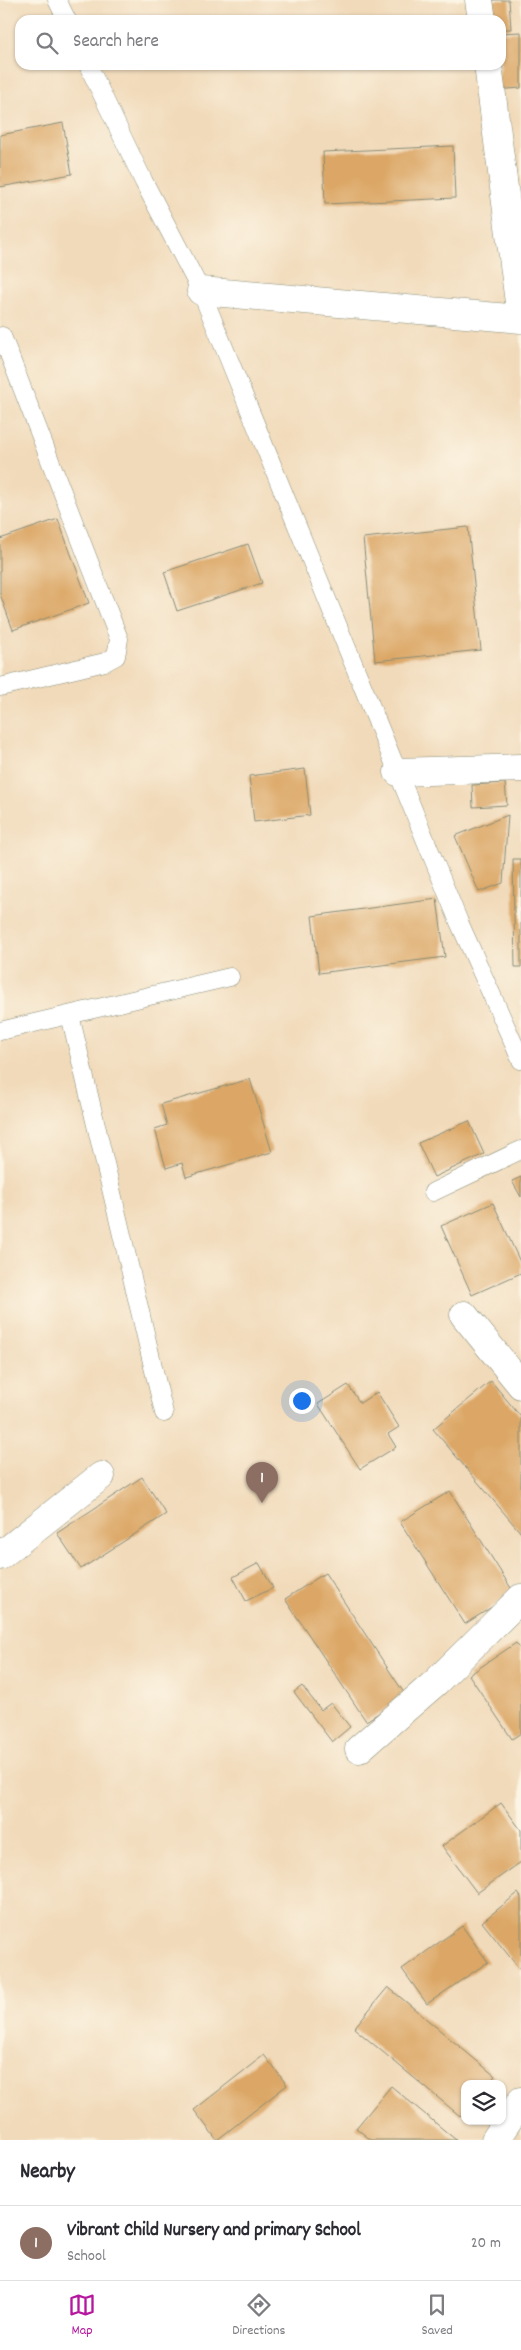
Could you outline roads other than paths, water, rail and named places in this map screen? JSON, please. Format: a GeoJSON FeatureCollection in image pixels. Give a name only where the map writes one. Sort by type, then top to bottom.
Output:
{"type":"FeatureCollection","features":[{"type":"Feature","properties":{"kind":"street"},"geometry":{"type":"LineString","coordinates":[[479,0],[481,15]]}},
{"type":"Feature","properties":{"kind":"street"},"geometry":{"type":"LineString","coordinates":[[201,291],[521,319],[489,70]]}},
{"type":"Feature","properties":{"kind":"street"},"geometry":{"type":"LineString","coordinates":[[398,772],[521,768]]}},
{"type":"Feature","properties":{"kind":"street"},"geometry":{"type":"LineString","coordinates":[[464,1315],[521,1385]]}},
{"type":"Feature","properties":{"kind":"street"},"geometry":{"type":"LineString","coordinates":[[0,1556],[102,1476]]}},
{"type":"Feature","properties":{"kind":"street"},"geometry":{"type":"LineString","coordinates":[[359,1749],[436,1682],[521,1598]]}},
{"type":"Feature","properties":{"kind":"street"},"geometry":{"type":"LineString","coordinates":[[495,2140],[521,2101]]}},
{"type":"Feature","properties":{"kind":"lane"},"geometry":{"type":"LineString","coordinates":[[57,0],[64,15]]}},
{"type":"Feature","properties":{"kind":"lane"},"geometry":{"type":"LineString","coordinates":[[90,70],[144,182],[201,291],[460,922],[521,1060]]}},
{"type":"Feature","properties":{"kind":"lane"},"geometry":{"type":"LineString","coordinates":[[0,688],[105,662],[116,656],[119,638],[1,334]]}},
{"type":"Feature","properties":{"kind":"lane"},"geometry":{"type":"LineString","coordinates":[[0,1031],[230,977]]}},
{"type":"Feature","properties":{"kind":"lane"},"geometry":{"type":"LineString","coordinates":[[70,1015],[164,1413]]}},
{"type":"Feature","properties":{"kind":"lane"},"geometry":{"type":"LineString","coordinates":[[432,1192],[521,1150]]}},
{"type":"Feature","properties":{"kind":"place","name":"Vibrant Child Nursery and primary School"},"geometry":{"type":"Point","coordinates":[262,1503]}}]}
